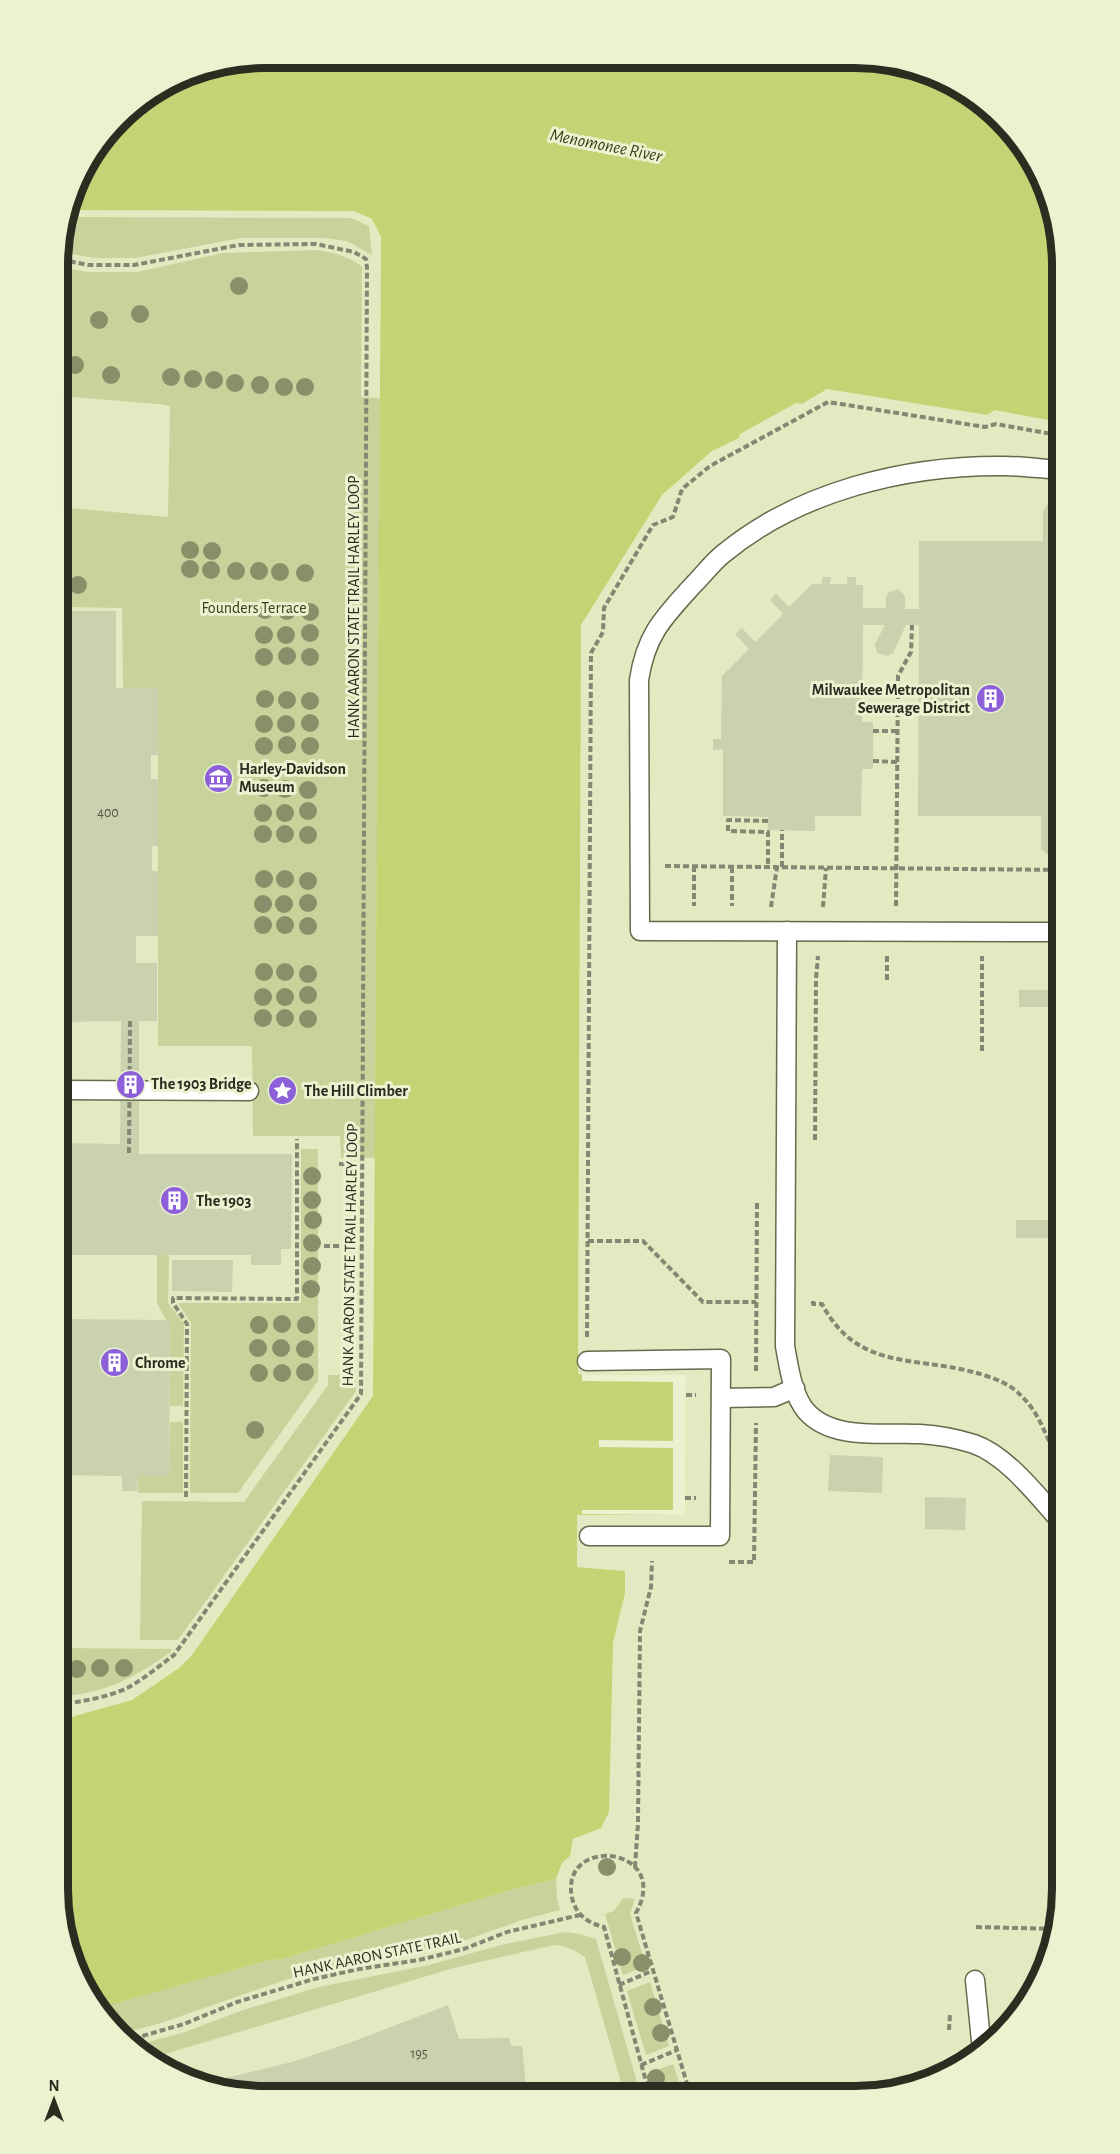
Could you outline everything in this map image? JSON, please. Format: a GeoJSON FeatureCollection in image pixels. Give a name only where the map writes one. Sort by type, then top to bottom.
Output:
{"type":"FeatureCollection","features":[{"type":"Feature","properties":{"kind":"lane"},"geometry":{"type":"LineString","coordinates":[[1052,469],[1005,465],[901,475],[832,494],[795,508],[751,534],[722,555],[663,617],[648,643],[639,680],[640,931],[1052,932]]}},
{"type":"Feature","properties":{"kind":"lane"},"geometry":{"type":"LineString","coordinates":[[787,931],[785,1346],[790,1374],[805,1410],[818,1422],[832,1428],[850,1431],[923,1434],[976,1445],[1009,1466],[1052,1512]]}},
{"type":"Feature","properties":{"kind":"lane"},"geometry":{"type":"LineString","coordinates":[[68,1090],[249,1091]]}},
{"type":"Feature","properties":{"kind":"lane"},"geometry":{"type":"LineString","coordinates":[[587,1360],[721,1359],[720,1536],[590,1536]]}},
{"type":"Feature","properties":{"kind":"lane"},"geometry":{"type":"LineString","coordinates":[[721,1398],[774,1397],[795,1388]]}},
{"type":"Feature","properties":{"kind":"lane"},"geometry":{"type":"LineString","coordinates":[[975,1980],[981,2041]]}},
{"type":"Feature","properties":{"kind":"path","name":"HANK AARON STATE TRAIL HARLEY LOOP"},"geometry":{"type":"LineString","coordinates":[[68,261],[88,265],[134,265],[238,245],[316,244],[354,252],[366,259],[367,268],[367,392],[361,1394],[174,1655],[124,1689],[68,1703]]}},
{"type":"Feature","properties":{"kind":"path"},"geometry":{"type":"LineString","coordinates":[[587,1341],[591,653],[603,632],[604,608],[609,598],[653,525],[673,517],[682,489],[710,466],[828,402],[985,427],[996,424],[1052,434]]}},
{"type":"Feature","properties":{"kind":"path"},"geometry":{"type":"LineString","coordinates":[[895,932],[898,676],[911,652],[912,625]]}},
{"type":"Feature","properties":{"kind":"path"},"geometry":{"type":"LineString","coordinates":[[873,731],[897,731]]}},
{"type":"Feature","properties":{"kind":"path"},"geometry":{"type":"LineString","coordinates":[[873,761],[897,762]]}},
{"type":"Feature","properties":{"kind":"path"},"geometry":{"type":"LineString","coordinates":[[768,820],[728,820],[728,831],[768,832],[768,867]]}},
{"type":"Feature","properties":{"kind":"path"},"geometry":{"type":"LineString","coordinates":[[782,830],[782,867]]}},
{"type":"Feature","properties":{"kind":"path"},"geometry":{"type":"LineString","coordinates":[[664,866],[1052,870]]}},
{"type":"Feature","properties":{"kind":"path"},"geometry":{"type":"LineString","coordinates":[[694,866],[694,931]]}},
{"type":"Feature","properties":{"kind":"path"},"geometry":{"type":"LineString","coordinates":[[732,867],[733,931]]}},
{"type":"Feature","properties":{"kind":"path"},"geometry":{"type":"LineString","coordinates":[[815,1150],[816,978]]}},
{"type":"Feature","properties":{"kind":"path"},"geometry":{"type":"LineString","coordinates":[[982,980],[982,1051]]}},
{"type":"Feature","properties":{"kind":"path"},"geometry":{"type":"LineString","coordinates":[[129,1153],[130,1022]]}},
{"type":"Feature","properties":{"kind":"path"},"geometry":{"type":"LineString","coordinates":[[186,1497],[187,1324],[173,1303],[173,1298],[297,1299],[297,1139]]}},
{"type":"Feature","properties":{"kind":"path"},"geometry":{"type":"LineString","coordinates":[[339,1164],[357,1165]]}},
{"type":"Feature","properties":{"kind":"path"},"geometry":{"type":"LineString","coordinates":[[587,1240],[643,1240],[703,1302],[756,1302]]}},
{"type":"Feature","properties":{"kind":"path"},"geometry":{"type":"LineString","coordinates":[[324,1246],[363,1246]]}},
{"type":"Feature","properties":{"kind":"path"},"geometry":{"type":"LineString","coordinates":[[813,1304],[822,1304],[841,1332],[868,1351],[893,1360],[952,1366],[986,1375],[1010,1387],[1029,1405],[1042,1422],[1052,1443]]}},
{"type":"Feature","properties":{"kind":"path"},"geometry":{"type":"LineString","coordinates":[[686,1395],[695,1395]]}},
{"type":"Feature","properties":{"kind":"path"},"geometry":{"type":"LineString","coordinates":[[685,1498],[694,1498]]}},
{"type":"Feature","properties":{"kind":"path"},"geometry":{"type":"LineString","coordinates":[[635,1867],[638,1823],[639,1631],[651,1587],[652,1561]]}},
{"type":"Feature","properties":{"kind":"path"},"geometry":{"type":"LineString","coordinates":[[647,2086],[604,1928],[587,1921],[573,1904],[571,1892],[573,1879],[579,1868],[600,1855],[613,1855],[625,1859],[642,1877],[644,1890],[642,1902],[636,1913],[688,2086]]}},
{"type":"Feature","properties":{"kind":"path","name":"HANK AARON STATE TRAIL"},"geometry":{"type":"LineString","coordinates":[[135,2038],[184,2024],[237,2002],[314,1979],[359,1969],[419,1960],[464,1949],[507,1932],[580,1915]]}},
{"type":"Feature","properties":{"kind":"path"},"geometry":{"type":"LineString","coordinates":[[976,1927],[1049,1929]]}},
{"type":"Feature","properties":{"kind":"path"},"geometry":{"type":"LineString","coordinates":[[618,1985],[654,1970]]}},
{"type":"Feature","properties":{"kind":"path"},"geometry":{"type":"LineString","coordinates":[[641,2065],[677,2050]]}},
{"type":"Feature","properties":{"kind":"shaded area","name":"Harley-Davidson Museum"},"geometry":{"type":"Polygon","coordinates":[[[75,210],[354,211],[372,219],[381,237],[373,1396],[192,1655],[179,1668],[132,1700],[68,1718],[69,239],[75,210]]]}},
{"type":"Feature","properties":{"kind":"shaded area"},"geometry":{"type":"Polygon","coordinates":[[[827,389],[987,415],[995,410],[1052,421],[1052,1902],[1049,1928],[1038,1965],[1012,2009],[985,2038],[943,2066],[919,2076],[881,2085],[264,2086],[226,2083],[201,2076],[155,2053],[135,2038],[106,2006],[556,1879],[562,1863],[570,1856],[625,1593],[625,1571],[577,1567],[577,1515],[685,1514],[686,1375],[578,1374],[581,625],[662,495],[712,451],[739,438],[740,434],[796,403],[802,404],[827,389]]]}},
{"type":"Feature","properties":{"kind":"green space"},"geometry":{"type":"Polygon","coordinates":[[[73,217],[351,218],[369,226],[372,255],[347,241],[325,238],[241,238],[135,258],[95,258],[68,254],[73,217]]]}},
{"type":"Feature","properties":{"kind":"green space","name":"Founders Terrace"},"geometry":{"type":"Polygon","coordinates":[[[317,250],[347,258],[362,267],[361,397],[380,398],[375,1158],[341,1158],[340,1136],[253,1136],[252,1046],[158,1046],[158,689],[123,688],[122,608],[68,607],[68,508],[168,517],[170,406],[68,397],[68,269],[87,272],[137,272],[223,253],[317,250]]]}},
{"type":"Feature","properties":{"kind":"green space"},"geometry":{"type":"Polygon","coordinates":[[[301,1149],[318,1149],[318,1381],[238,1493],[190,1493],[191,1323],[178,1303],[301,1303],[301,1149]]]}},
{"type":"Feature","properties":{"kind":"green space"},"geometry":{"type":"Polygon","coordinates":[[[157,1255],[169,1255],[168,1303],[184,1324],[183,1406],[170,1406],[170,1320],[166,1320],[157,1303],[157,1255]]]}},
{"type":"Feature","properties":{"kind":"green space"},"geometry":{"type":"Polygon","coordinates":[[[328,1375],[356,1375],[356,1391],[178,1640],[140,1640],[142,1501],[244,1502],[328,1385],[328,1375]]]}},
{"type":"Feature","properties":{"kind":"green space"},"geometry":{"type":"Polygon","coordinates":[[[170,1422],[183,1422],[183,1493],[138,1493],[138,1476],[169,1476],[170,1422]]]}},
{"type":"Feature","properties":{"kind":"green space"},"geometry":{"type":"Polygon","coordinates":[[[68,1648],[171,1649],[172,1651],[146,1669],[118,1683],[68,1695],[68,1648]]]}},
{"type":"Feature","properties":{"kind":"green space"},"geometry":{"type":"Polygon","coordinates":[[[556,1879],[560,1910],[522,1920],[463,1941],[408,1954],[323,1969],[129,2032],[106,2005],[273,1959],[279,1960],[514,1889],[556,1879]]]}},
{"type":"Feature","properties":{"kind":"green space"},"geometry":{"type":"Polygon","coordinates":[[[623,1898],[635,1899],[630,1914],[646,1966],[623,1975],[605,1914],[614,1911],[623,1898]]]}},
{"type":"Feature","properties":{"kind":"green space"},"geometry":{"type":"Polygon","coordinates":[[[565,1932],[596,1939],[638,2086],[622,2086],[585,1957],[578,1952],[554,1945],[454,1968],[159,2056],[142,2044],[185,2032],[243,2010],[319,1987],[429,1965],[501,1945],[565,1932]]]}},
{"type":"Feature","properties":{"kind":"green space"},"geometry":{"type":"Polygon","coordinates":[[[650,1982],[669,2046],[646,2055],[627,1991],[650,1982]]]}},
{"type":"Feature","properties":{"kind":"green space"},"geometry":{"type":"Polygon","coordinates":[[[673,2064],[681,2086],[655,2086],[651,2072],[673,2064]]]}},
{"type":"Feature","properties":{"kind":"water","name":"Menomonee River"},"geometry":{"type":"Polygon","coordinates":[[[855,68],[894,71],[919,78],[965,101],[985,116],[1004,135],[1032,177],[1042,201],[1051,239],[1052,421],[995,410],[987,415],[827,389],[802,404],[796,403],[740,434],[739,438],[712,451],[662,495],[581,625],[578,1374],[686,1375],[685,1515],[577,1515],[577,1567],[625,1571],[625,1593],[613,1643],[609,1812],[601,1828],[573,1839],[570,1856],[562,1863],[556,1879],[514,1889],[279,1960],[273,1959],[106,2006],[88,1977],[71,1928],[68,1902],[68,1718],[132,1700],[179,1668],[192,1655],[373,1396],[381,237],[372,219],[354,211],[75,210],[82,189],[94,166],[116,135],[135,116],[177,88],[214,74],[239,69],[855,68]]]}},
{"type":"Feature","properties":{"kind":"pier"},"geometry":{"type":"Polygon","coordinates":[[[582,1374],[686,1375],[685,1515],[582,1514],[582,1510],[673,1510],[673,1448],[599,1447],[599,1440],[673,1441],[673,1382],[582,1381],[582,1374]]]}},
{"type":"Feature","properties":{"kind":"building","name":"Milwaukee Metropolitan Sewerage District"},"geometry":{"type":"Polygon","coordinates":[[[1049,502],[1052,502],[1052,853],[1047,854],[1041,849],[1041,816],[918,816],[919,625],[906,625],[893,653],[888,656],[877,653],[875,644],[885,625],[863,625],[862,722],[873,722],[873,769],[862,769],[861,816],[815,816],[815,831],[768,830],[768,817],[723,816],[723,750],[713,750],[713,739],[721,739],[722,676],[749,649],[735,634],[742,628],[755,642],[783,614],[770,600],[776,594],[789,607],[812,584],[822,584],[822,577],[831,577],[830,584],[847,584],[847,577],[856,577],[856,585],[863,585],[863,608],[886,608],[888,593],[898,589],[905,596],[905,609],[919,609],[919,541],[1043,541],[1043,511],[1049,502]]]}},
{"type":"Feature","properties":{"kind":"building"},"geometry":{"type":"Polygon","coordinates":[[[68,611],[116,611],[116,688],[158,688],[159,755],[151,755],[151,779],[158,779],[158,846],[152,846],[152,871],[158,871],[158,936],[136,936],[136,963],[157,963],[157,1021],[139,1021],[139,1154],[292,1154],[291,1249],[281,1249],[281,1265],[251,1265],[251,1255],[68,1255],[68,1143],[120,1144],[121,1021],[68,1022],[68,611]]]}},
{"type":"Feature","properties":{"kind":"building"},"geometry":{"type":"Polygon","coordinates":[[[1019,990],[1052,990],[1052,1007],[1019,1007],[1019,990]]]}},
{"type":"Feature","properties":{"kind":"building"},"geometry":{"type":"Polygon","coordinates":[[[1016,1220],[1052,1220],[1052,1238],[1016,1238],[1016,1220]]]}},
{"type":"Feature","properties":{"kind":"building"},"geometry":{"type":"Polygon","coordinates":[[[172,1260],[233,1260],[232,1292],[172,1291],[172,1260]]]}},
{"type":"Feature","properties":{"kind":"building","name":"Chrome"},"geometry":{"type":"Polygon","coordinates":[[[68,1319],[170,1320],[169,1476],[138,1476],[137,1491],[122,1491],[122,1476],[68,1475],[68,1319]]]}},
{"type":"Feature","properties":{"kind":"building"},"geometry":{"type":"Polygon","coordinates":[[[830,1455],[883,1457],[882,1493],[828,1491],[830,1455]]]}},
{"type":"Feature","properties":{"kind":"building"},"geometry":{"type":"Polygon","coordinates":[[[925,1497],[966,1498],[965,1530],[925,1529],[925,1497]]]}},
{"type":"Feature","properties":{"kind":"building"},"geometry":{"type":"Polygon","coordinates":[[[448,2005],[459,2039],[509,2038],[511,2046],[522,2046],[526,2086],[264,2086],[239,2085],[218,2081],[292,2062],[352,2042],[448,2005]]]}},
{"type":"Feature","properties":{"kind":"place","name":"Milwaukee Metropolitan Sewerage District"},"geometry":{"type":"Point","coordinates":[991,699]}},
{"type":"Feature","properties":{"kind":"place","name":"Harley-Davidson Museum"},"geometry":{"type":"Point","coordinates":[218,778]}},
{"type":"Feature","properties":{"kind":"place","name":"The 1903 Bridge"},"geometry":{"type":"Point","coordinates":[130,1084]}},
{"type":"Feature","properties":{"kind":"place","name":"The Hill Climber"},"geometry":{"type":"Point","coordinates":[283,1091]}},
{"type":"Feature","properties":{"kind":"place","name":"The 1903"},"geometry":{"type":"Point","coordinates":[175,1201]}},
{"type":"Feature","properties":{"kind":"place","name":"Chrome"},"geometry":{"type":"Point","coordinates":[114,1363]}}]}
